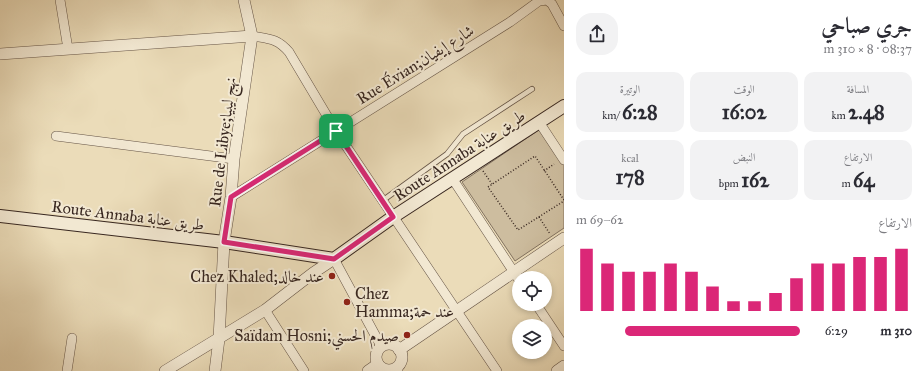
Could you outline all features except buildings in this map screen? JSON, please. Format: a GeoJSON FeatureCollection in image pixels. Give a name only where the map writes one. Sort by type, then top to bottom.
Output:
{"type":"FeatureCollection","features":[{"type":"Feature","properties":{"kind":"main road","name":"Route Annaba طريق عنابة"},"geometry":{"type":"LineString","coordinates":[[0,216],[224,242],[334,259],[393,217],[564,106]]}},
{"type":"Feature","properties":{"kind":"street"},"geometry":{"type":"LineString","coordinates":[[60,0],[68,49]]}},
{"type":"Feature","properties":{"kind":"street"},"geometry":{"type":"LineString","coordinates":[[244,0],[252,36]]}},
{"type":"Feature","properties":{"kind":"street","name":"Rue Évian;شارع إيفيان"},"geometry":{"type":"LineString","coordinates":[[231,197],[510,22],[539,1],[547,0],[552,4],[564,26]]}},
{"type":"Feature","properties":{"kind":"street"},"geometry":{"type":"LineString","coordinates":[[0,54],[252,36],[276,40],[282,43],[289,52],[336,131],[497,371]]}},
{"type":"Feature","properties":{"kind":"street","name":"Rue de Libye;نهج ليبيا"},"geometry":{"type":"LineString","coordinates":[[215,371],[219,339],[224,242],[231,197],[234,159],[252,36]]}},
{"type":"Feature","properties":{"kind":"street"},"geometry":{"type":"LineString","coordinates":[[539,122],[560,162]]}},
{"type":"Feature","properties":{"kind":"street"},"geometry":{"type":"LineString","coordinates":[[56,136],[234,159]]}},
{"type":"Feature","properties":{"kind":"street"},"geometry":{"type":"LineString","coordinates":[[452,178],[513,271]]}},
{"type":"Feature","properties":{"kind":"street"},"geometry":{"type":"LineString","coordinates":[[522,271],[560,240]]}},
{"type":"Feature","properties":{"kind":"street"},"geometry":{"type":"LineString","coordinates":[[165,371],[265,310],[313,273],[334,259],[381,346]]}},
{"type":"Feature","properties":{"kind":"street"},"geometry":{"type":"LineString","coordinates":[[400,350],[456,310],[512,278]]}},
{"type":"Feature","properties":{"kind":"street"},"geometry":{"type":"LineString","coordinates":[[265,310],[304,371]]}},
{"type":"Feature","properties":{"kind":"street"},"geometry":{"type":"LineString","coordinates":[[541,311],[564,346]]}},
{"type":"Feature","properties":{"kind":"street"},"geometry":{"type":"LineString","coordinates":[[67,371],[72,338]]}},
{"type":"Feature","properties":{"kind":"street"},"geometry":{"type":"LineString","coordinates":[[381,346],[389,344],[400,350]]}},
{"type":"Feature","properties":{"kind":"street"},"geometry":{"type":"LineString","coordinates":[[381,346],[376,357],[378,364],[384,369],[397,369],[401,362],[400,350]]}},
{"type":"Feature","properties":{"kind":"street"},"geometry":{"type":"LineString","coordinates":[[368,371],[378,364]]}},
{"type":"Feature","properties":{"kind":"street"},"geometry":{"type":"LineString","coordinates":[[556,371],[564,366]]}},
{"type":"Feature","properties":{"kind":"lane"},"geometry":{"type":"LineString","coordinates":[[382,201],[447,154],[463,134],[532,89]]}},
{"type":"Feature","properties":{"kind":"path"},"geometry":{"type":"LineString","coordinates":[[535,156],[544,170],[564,200],[518,230],[488,187],[535,156]]}},
{"type":"Feature","properties":{"kind":"path"},"geometry":{"type":"LineString","coordinates":[[476,162],[492,184]]}},
{"type":"Feature","properties":{"kind":"path"},"geometry":{"type":"LineString","coordinates":[[544,170],[560,162]]}},
{"type":"Feature","properties":{"kind":"path"},"geometry":{"type":"LineString","coordinates":[[539,217],[560,240]]}},
{"type":"Feature","properties":{"kind":"shaded area"},"geometry":{"type":"Polygon","coordinates":[[[540,129],[564,164],[564,228],[515,261],[462,182],[540,129]]]}},
{"type":"Feature","properties":{"kind":"place","name":"Chez Khaled;عند خالد"},"geometry":{"type":"Point","coordinates":[332,276]}},
{"type":"Feature","properties":{"kind":"place","name":"Chez Hamma;عند حمة"},"geometry":{"type":"Point","coordinates":[347,302]}},
{"type":"Feature","properties":{"kind":"place","name":"Saïdam Hosni;صيدم الحسني"},"geometry":{"type":"Point","coordinates":[407,335]}},
{"type":"Feature","properties":{"kind":"route"},"geometry":{"type":"LineString","coordinates":[[336,131],[393,217],[334,259],[224,242],[231,197],[336,131]]}}]}
